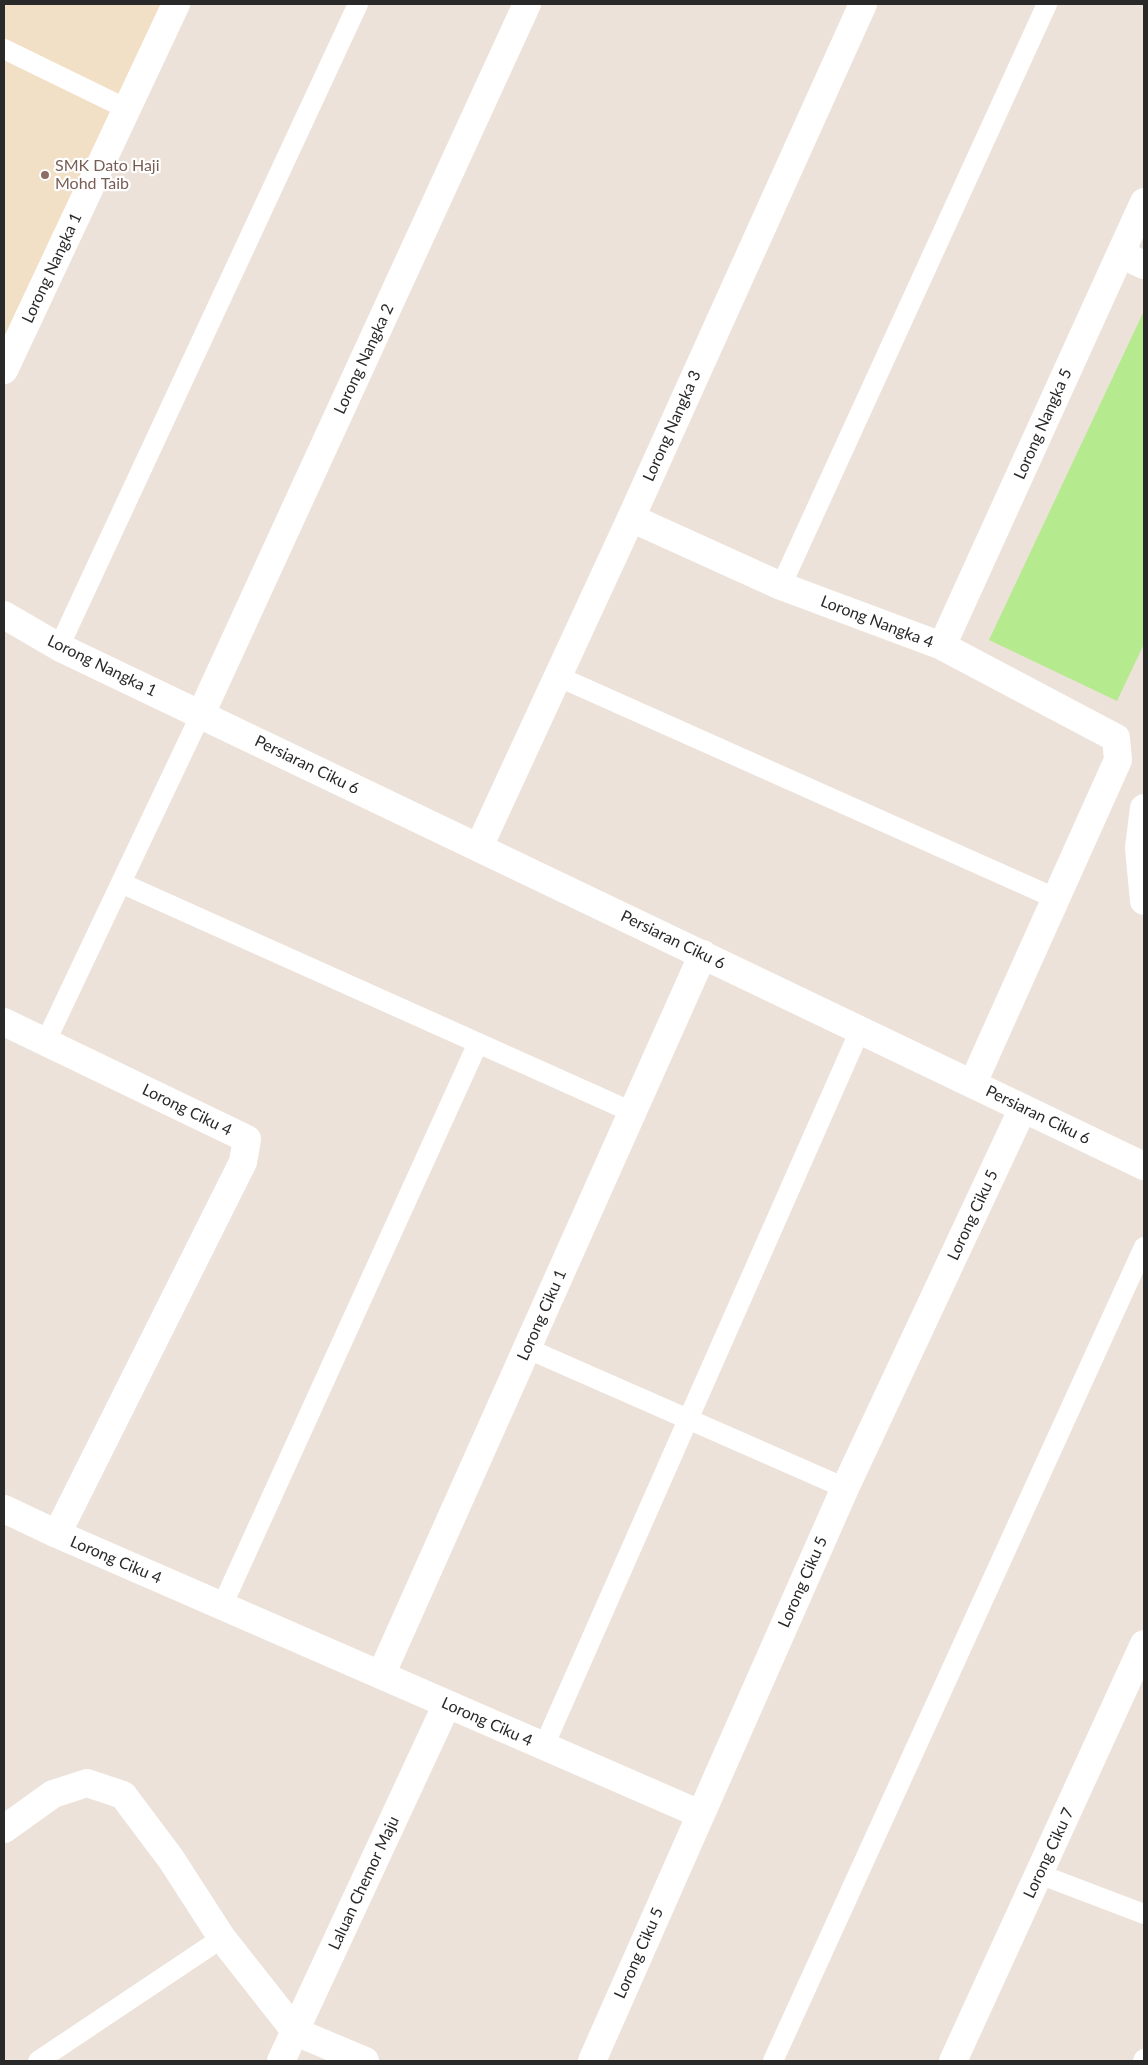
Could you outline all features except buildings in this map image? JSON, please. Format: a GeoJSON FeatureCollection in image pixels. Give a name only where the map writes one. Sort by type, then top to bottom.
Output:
{"type":"FeatureCollection","features":[{"type":"Feature","properties":{"kind":"street","name":"Lorong Nangka 1"},"geometry":{"type":"LineString","coordinates":[[4,370],[176,4]]}},
{"type":"Feature","properties":{"kind":"street","name":"Lorong Nangka 2"},"geometry":{"type":"LineString","coordinates":[[201,714],[527,4]]}},
{"type":"Feature","properties":{"kind":"street","name":"Lorong Nangka 3"},"geometry":{"type":"LineString","coordinates":[[479,847],[631,518],[863,4]]}},
{"type":"Feature","properties":{"kind":"street","name":"Lorong Nangka 5"},"geometry":{"type":"LineString","coordinates":[[942,646],[1132,259],[1144,202]]}},
{"type":"Feature","properties":{"kind":"street","name":"Lorong Nangka 4"},"geometry":{"type":"LineString","coordinates":[[631,518],[782,586],[942,646],[1116,738],[1118,760],[1057,899]]}},
{"type":"Feature","properties":{"kind":"street","name":"Lorong Nangka 1"},"geometry":{"type":"LineString","coordinates":[[4,615],[59,646],[201,714]]}},
{"type":"Feature","properties":{"kind":"street","name":"Persiaran Ciku 6"},"geometry":{"type":"LineString","coordinates":[[201,714],[1144,1166]]}},
{"type":"Feature","properties":{"kind":"street"},"geometry":{"type":"LineString","coordinates":[[1144,808],[1139,848],[1144,901]]}},
{"type":"Feature","properties":{"kind":"street"},"geometry":{"type":"LineString","coordinates":[[973,1083],[1057,899]]}},
{"type":"Feature","properties":{"kind":"street","name":"Lorong Ciku 1"},"geometry":{"type":"LineString","coordinates":[[381,1675],[703,954]]}},
{"type":"Feature","properties":{"kind":"street"},"geometry":{"type":"LineString","coordinates":[[4,1022],[46,1041]]}},
{"type":"Feature","properties":{"kind":"street","name":"Lorong Ciku 4"},"geometry":{"type":"LineString","coordinates":[[46,1041],[247,1140],[244,1162],[57,1534],[700,1814]]}},
{"type":"Feature","properties":{"kind":"street","name":"Lorong Ciku 5"},"geometry":{"type":"LineString","coordinates":[[592,2061],[845,1488],[1023,1108]]}},
{"type":"Feature","properties":{"kind":"street"},"geometry":{"type":"LineString","coordinates":[[4,1509],[57,1534]]}},
{"type":"Feature","properties":{"kind":"street","name":"Lorong Ciku 7"},"geometry":{"type":"LineString","coordinates":[[954,2061],[1144,1644]]}},
{"type":"Feature","properties":{"kind":"street","name":"Laluan Chemor Maju"},"geometry":{"type":"LineString","coordinates":[[281,2061],[447,1704]]}},
{"type":"Feature","properties":{"kind":"street"},"geometry":{"type":"LineString","coordinates":[[4,1829],[53,1794],[87,1783],[123,1795],[171,1859],[222,1938],[296,2032],[365,2061]]}},
{"type":"Feature","properties":{"kind":"lane"},"geometry":{"type":"LineString","coordinates":[[59,646],[358,4]]}},
{"type":"Feature","properties":{"kind":"lane"},"geometry":{"type":"LineString","coordinates":[[782,586],[1047,4]]}},
{"type":"Feature","properties":{"kind":"lane"},"geometry":{"type":"LineString","coordinates":[[4,49],[127,109]]}},
{"type":"Feature","properties":{"kind":"lane"},"geometry":{"type":"LineString","coordinates":[[557,676],[1057,899]]}},
{"type":"Feature","properties":{"kind":"lane"},"geometry":{"type":"LineString","coordinates":[[46,1041],[201,714]]}},
{"type":"Feature","properties":{"kind":"lane"},"geometry":{"type":"LineString","coordinates":[[121,883],[632,1112]]}},
{"type":"Feature","properties":{"kind":"lane"},"geometry":{"type":"LineString","coordinates":[[544,1746],[860,1030]]}},
{"type":"Feature","properties":{"kind":"lane"},"geometry":{"type":"LineString","coordinates":[[222,1606],[478,1043]]}},
{"type":"Feature","properties":{"kind":"lane"},"geometry":{"type":"LineString","coordinates":[[773,2061],[1144,1247]]}},
{"type":"Feature","properties":{"kind":"lane"},"geometry":{"type":"LineString","coordinates":[[526,1348],[845,1488]]}},
{"type":"Feature","properties":{"kind":"lane"},"geometry":{"type":"LineString","coordinates":[[1039,1874],[1144,1914]]}},
{"type":"Feature","properties":{"kind":"lane"},"geometry":{"type":"LineString","coordinates":[[38,2061],[222,1938]]}},
{"type":"Feature","properties":{"kind":"shaded area","name":"SMK Dato Haji Mohd Taib"},"geometry":{"type":"Polygon","coordinates":[[[4,4],[169,4],[4,347],[4,4]]]}},
{"type":"Feature","properties":{"kind":"green space"},"geometry":{"type":"Polygon","coordinates":[[[1143,313],[1144,644],[1117,701],[989,640],[1143,313]]]}},
{"type":"Feature","properties":{"kind":"place","name":"SMK Dato Haji Mohd Taib"},"geometry":{"type":"Point","coordinates":[45,175]}}]}
